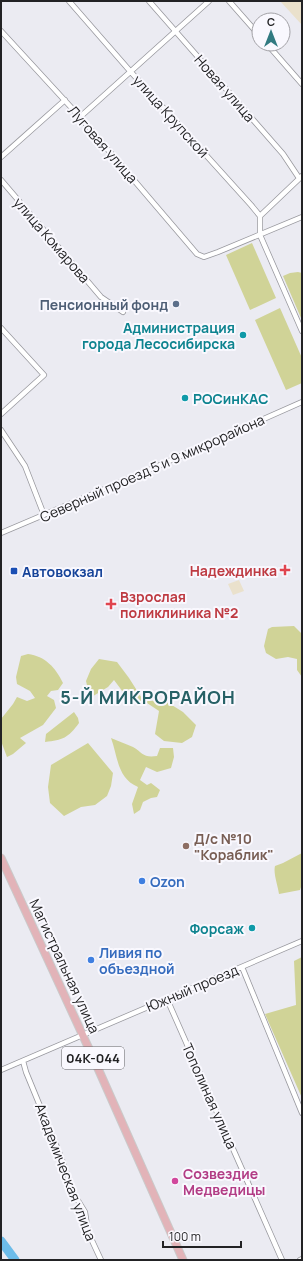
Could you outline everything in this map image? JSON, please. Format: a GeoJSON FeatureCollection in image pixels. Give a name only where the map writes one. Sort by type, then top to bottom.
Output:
{"type":"FeatureCollection","features":[{"type":"Feature","properties":{"kind":"main road","name":"Магистральная улица"},"geometry":{"type":"LineString","coordinates":[[1,858],[83,1036],[183,1260]]}},
{"type":"Feature","properties":{"kind":"street","name":"улица Крупской"},"geometry":{"type":"LineString","coordinates":[[69,1],[260,216]]}},
{"type":"Feature","properties":{"kind":"street","name":"Новая улица"},"geometry":{"type":"LineString","coordinates":[[149,1],[283,154],[301,177]]}},
{"type":"Feature","properties":{"kind":"street"},"geometry":{"type":"LineString","coordinates":[[80,117],[209,1]]}},
{"type":"Feature","properties":{"kind":"street"},"geometry":{"type":"LineString","coordinates":[[229,1],[251,26]]}},
{"type":"Feature","properties":{"kind":"street","name":"Луговая улица"},"geometry":{"type":"LineString","coordinates":[[1,31],[80,117],[197,254],[204,257],[260,235]]}},
{"type":"Feature","properties":{"kind":"street"},"geometry":{"type":"LineString","coordinates":[[274,52],[302,84]]}},
{"type":"Feature","properties":{"kind":"street"},"geometry":{"type":"LineString","coordinates":[[1,157],[65,100]]}},
{"type":"Feature","properties":{"kind":"street"},"geometry":{"type":"LineString","coordinates":[[301,177],[260,216],[260,235],[302,331]]}},
{"type":"Feature","properties":{"kind":"street","name":"улица Комарова"},"geometry":{"type":"LineString","coordinates":[[1,180],[102,297],[124,312]]}},
{"type":"Feature","properties":{"kind":"street"},"geometry":{"type":"LineString","coordinates":[[260,235],[302,217]]}},
{"type":"Feature","properties":{"kind":"street"},"geometry":{"type":"LineString","coordinates":[[1,328],[44,375],[1,414]]}},
{"type":"Feature","properties":{"kind":"street","name":"Северный проезд 5 и 9 микрорайона"},"geometry":{"type":"LineString","coordinates":[[1,533],[133,477],[302,402]]}},
{"type":"Feature","properties":{"kind":"street"},"geometry":{"type":"LineString","coordinates":[[1,430],[25,466],[44,515]]}},
{"type":"Feature","properties":{"kind":"street","name":"Южный проезд"},"geometry":{"type":"LineString","coordinates":[[1,1070],[302,941]]}},
{"type":"Feature","properties":{"kind":"street"},"geometry":{"type":"LineString","coordinates":[[242,967],[302,1113]]}},
{"type":"Feature","properties":{"kind":"street","name":"Тополиная улица"},"geometry":{"type":"LineString","coordinates":[[167,999],[282,1260]]}},
{"type":"Feature","properties":{"kind":"street","name":"Академическая улица"},"geometry":{"type":"LineString","coordinates":[[23,1061],[74,1194],[85,1212],[88,1232],[101,1260]]}},
{"type":"Feature","properties":{"kind":"shaded area"},"geometry":{"type":"Polygon","coordinates":[[[280,1],[302,1],[302,25],[291,12],[280,1]]]}},
{"type":"Feature","properties":{"kind":"shaded area"},"geometry":{"type":"Polygon","coordinates":[[[239,580],[244,591],[233,595],[228,584],[239,580]]]}},
{"type":"Feature","properties":{"kind":"green space"},"geometry":{"type":"Polygon","coordinates":[[[252,243],[276,298],[250,310],[226,255],[252,243]]]}},
{"type":"Feature","properties":{"kind":"green space"},"geometry":{"type":"Polygon","coordinates":[[[298,272],[302,273],[301,318],[283,276],[298,272]]]}},
{"type":"Feature","properties":{"kind":"green space"},"geometry":{"type":"Polygon","coordinates":[[[280,308],[302,358],[302,383],[286,390],[255,320],[280,308]]]}},
{"type":"Feature","properties":{"kind":"green space"},"geometry":{"type":"Polygon","coordinates":[[[294,626],[302,634],[302,677],[297,670],[297,659],[288,657],[276,659],[266,653],[264,646],[268,629],[272,627],[294,626]]]}},
{"type":"Feature","properties":{"kind":"green space"},"geometry":{"type":"Polygon","coordinates":[[[28,654],[45,660],[57,672],[63,683],[58,690],[51,691],[47,696],[54,700],[56,708],[43,725],[20,738],[26,743],[7,757],[1,741],[1,719],[17,697],[27,701],[35,698],[30,691],[17,684],[16,677],[21,656],[28,654]]]}},
{"type":"Feature","properties":{"kind":"green space"},"geometry":{"type":"Polygon","coordinates":[[[99,659],[117,662],[143,700],[167,702],[183,712],[196,725],[192,737],[182,743],[164,741],[155,734],[159,711],[147,703],[132,698],[123,692],[114,680],[108,687],[90,698],[86,681],[91,669],[99,659]]]}},
{"type":"Feature","properties":{"kind":"green space"},"geometry":{"type":"Polygon","coordinates":[[[74,712],[79,723],[72,732],[61,739],[45,742],[46,734],[74,712]]]}},
{"type":"Feature","properties":{"kind":"green space"},"geometry":{"type":"Polygon","coordinates":[[[111,738],[133,747],[149,756],[157,756],[160,748],[173,748],[174,757],[171,768],[157,772],[146,767],[140,780],[147,785],[151,783],[160,790],[157,797],[143,802],[140,810],[134,814],[132,804],[138,787],[131,783],[122,773],[111,738]]]}},
{"type":"Feature","properties":{"kind":"green space"},"geometry":{"type":"Polygon","coordinates":[[[88,743],[113,773],[111,786],[107,796],[95,805],[81,807],[64,816],[50,803],[48,787],[51,765],[88,743]]]}},
{"type":"Feature","properties":{"kind":"green space"},"geometry":{"type":"Polygon","coordinates":[[[302,853],[302,884],[300,890],[279,894],[275,876],[275,866],[302,853]]]}},
{"type":"Feature","properties":{"kind":"green space"},"geometry":{"type":"Polygon","coordinates":[[[302,957],[302,1098],[265,1014],[296,1005],[294,961],[302,957]]]}},
{"type":"Feature","properties":{"kind":"waterway"},"geometry":{"type":"LineString","coordinates":[[1,1241],[15,1260]]}},
{"type":"Feature","properties":{"kind":"place","name":"Пенсионный фонд"},"geometry":{"type":"Point","coordinates":[176,304]}},
{"type":"Feature","properties":{"kind":"place","name":"Администрация города Лесосибирска"},"geometry":{"type":"Point","coordinates":[243,335]}},
{"type":"Feature","properties":{"kind":"place","name":"РОСинКАС"},"geometry":{"type":"Point","coordinates":[185,398]}},
{"type":"Feature","properties":{"kind":"place","name":"Надеждинка"},"geometry":{"type":"Point","coordinates":[285,570]}},
{"type":"Feature","properties":{"kind":"place","name":"Автовокзал"},"geometry":{"type":"Point","coordinates":[14,571]}},
{"type":"Feature","properties":{"kind":"place","name":"Взрослая поликлиника №2"},"geometry":{"type":"Point","coordinates":[111,604]}},
{"type":"Feature","properties":{"kind":"place","name":"Д/с №10 \"Кораблик\""},"geometry":{"type":"Point","coordinates":[186,846]}},
{"type":"Feature","properties":{"kind":"place","name":"Ozon"},"geometry":{"type":"Point","coordinates":[142,881]}},
{"type":"Feature","properties":{"kind":"place","name":"Форсаж"},"geometry":{"type":"Point","coordinates":[252,928]}},
{"type":"Feature","properties":{"kind":"place","name":"Ливия по объездной"},"geometry":{"type":"Point","coordinates":[91,960]}},
{"type":"Feature","properties":{"kind":"place","name":"Созвездие Медведицы"},"geometry":{"type":"Point","coordinates":[175,1181]}},
{"type":"Feature","properties":{"kind":"district","name":"5-Й МИКРОРАЙОН"},"geometry":{"type":"Point","coordinates":[148,697]}}]}
